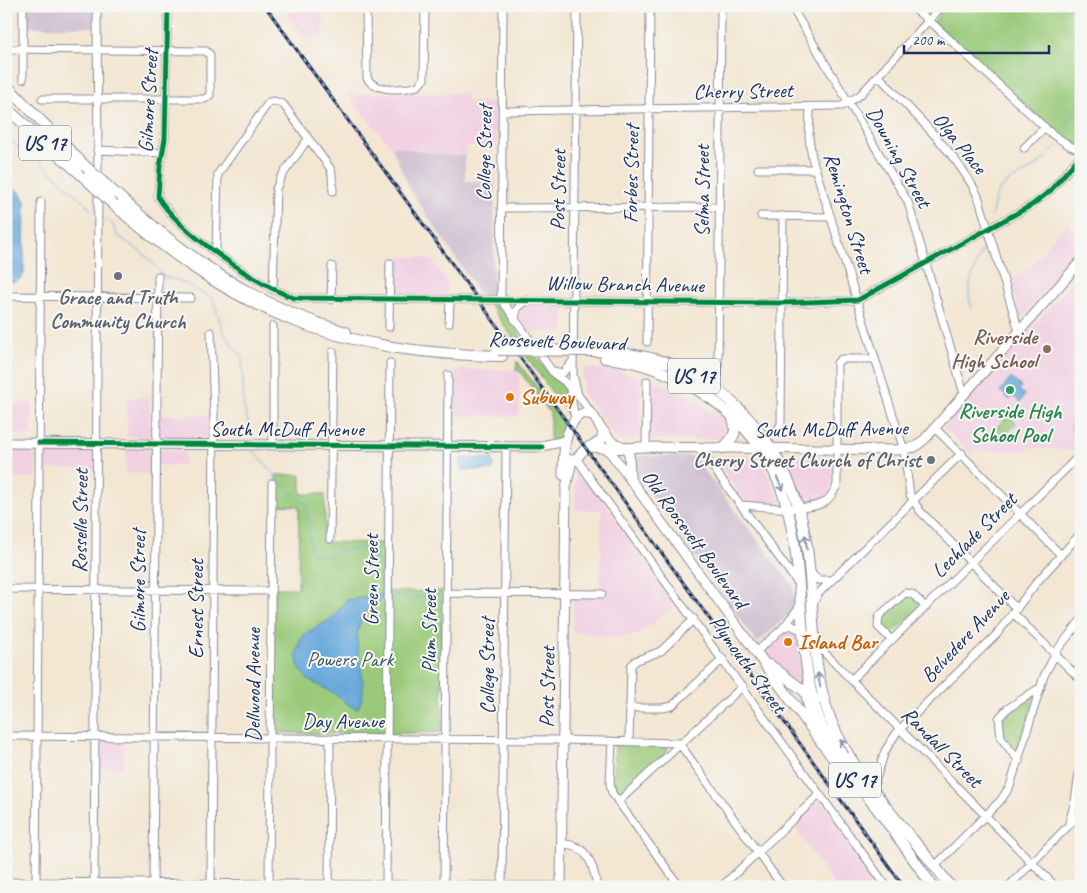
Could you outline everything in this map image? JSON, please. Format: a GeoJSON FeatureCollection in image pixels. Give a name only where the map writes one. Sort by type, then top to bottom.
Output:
{"type":"FeatureCollection","features":[{"type":"Feature","properties":{"kind":"highway","name":"Roosevelt Boulevard"},"geometry":{"type":"LineString","coordinates":[[6,85],[85,166],[161,235],[196,261],[232,284],[285,311],[340,330],[398,343],[500,353]]}},
{"type":"Feature","properties":{"kind":"highway","name":"Roosevelt Boulevard"},"geometry":{"type":"LineString","coordinates":[[6,108],[159,244],[210,280],[256,305],[301,325],[339,337],[398,350],[454,356],[500,353],[643,356],[672,365],[729,400],[760,432],[789,481],[793,507],[809,696],[840,759],[934,887]]}},
{"type":"Feature","properties":{"kind":"highway","name":"Roosevelt Boulevard"},"geometry":{"type":"LineString","coordinates":[[593,354],[629,361],[679,377],[732,416],[760,448],[793,507],[805,535],[820,686],[829,716],[839,738],[882,800]]}},
{"type":"Feature","properties":{"kind":"highway"},"geometry":{"type":"LineString","coordinates":[[723,448],[731,441],[736,432],[732,416]]}},
{"type":"Feature","properties":{"kind":"highway"},"geometry":{"type":"LineString","coordinates":[[756,652],[809,696],[829,716]]}},
{"type":"Feature","properties":{"kind":"highway"},"geometry":{"type":"LineString","coordinates":[[756,652],[926,887]]}},
{"type":"Feature","properties":{"kind":"highway"},"geometry":{"type":"LineString","coordinates":[[809,696],[811,722],[817,736]]}},
{"type":"Feature","properties":{"kind":"highway"},"geometry":{"type":"LineString","coordinates":[[882,800],[951,887]]}},
{"type":"Feature","properties":{"kind":"highway","name":"US 17"},"geometry":{"type":"LineString","coordinates":[[882,800],[943,887]]}},
{"type":"Feature","properties":{"kind":"main road","name":"South McDuff Avenue"},"geometry":{"type":"LineString","coordinates":[[589,447],[904,450],[919,444],[935,428],[1081,261]]}},
{"type":"Feature","properties":{"kind":"main road"},"geometry":{"type":"LineString","coordinates":[[564,453],[566,459],[576,459],[589,447],[602,440],[603,432],[593,415],[583,414],[575,420]]}},
{"type":"Feature","properties":{"kind":"main road","name":"Post Street"},"geometry":{"type":"LineString","coordinates":[[561,887],[566,594],[566,488],[563,475],[566,440],[575,420]]}},
{"type":"Feature","properties":{"kind":"main road"},"geometry":{"type":"LineString","coordinates":[[600,427],[612,442],[624,447],[629,453],[630,479]]}},
{"type":"Feature","properties":{"kind":"main road","name":"South McDuff Avenue"},"geometry":{"type":"LineString","coordinates":[[542,447],[546,444],[560,444],[566,440]]}},
{"type":"Feature","properties":{"kind":"main road","name":"South McDuff Avenue"},"geometry":{"type":"LineString","coordinates":[[6,443],[506,446],[542,447],[564,453]]}},
{"type":"Feature","properties":{"kind":"main road","name":"Old Roosevelt Boulevard"},"geometry":{"type":"LineString","coordinates":[[605,448],[611,453],[756,652]]}},
{"type":"Feature","properties":{"kind":"main road","name":"Post Street"},"geometry":{"type":"LineString","coordinates":[[566,488],[576,459]]}},
{"type":"Feature","properties":{"kind":"street"},"geometry":{"type":"LineString","coordinates":[[23,6],[23,79]]}},
{"type":"Feature","properties":{"kind":"street","name":"Rosselle Street"},"geometry":{"type":"LineString","coordinates":[[94,885],[99,297],[96,99],[97,6]]}},
{"type":"Feature","properties":{"kind":"street","name":"Gilmore Street"},"geometry":{"type":"LineString","coordinates":[[158,197],[166,99],[168,6]]}},
{"type":"Feature","properties":{"kind":"street"},"geometry":{"type":"LineString","coordinates":[[366,6],[366,78],[372,86],[378,88],[418,86],[424,79],[425,6]]}},
{"type":"Feature","properties":{"kind":"street","name":"College Street"},"geometry":{"type":"LineString","coordinates":[[501,299],[503,6]]}},
{"type":"Feature","properties":{"kind":"street","name":"Post Street"},"geometry":{"type":"LineString","coordinates":[[575,420],[571,390],[573,375],[577,6]]}},
{"type":"Feature","properties":{"kind":"street","name":"Forbes Street"},"geometry":{"type":"LineString","coordinates":[[647,342],[650,6]]}},
{"type":"Feature","properties":{"kind":"street","name":"Selma Street"},"geometry":{"type":"LineString","coordinates":[[718,375],[721,6]]}},
{"type":"Feature","properties":{"kind":"street","name":"Downing Street"},"geometry":{"type":"LineString","coordinates":[[791,6],[908,202],[964,394]]}},
{"type":"Feature","properties":{"kind":"street"},"geometry":{"type":"LineString","coordinates":[[911,6],[1059,140],[1081,150]]}},
{"type":"Feature","properties":{"kind":"street"},"geometry":{"type":"LineString","coordinates":[[849,103],[878,75],[942,6]]}},
{"type":"Feature","properties":{"kind":"street"},"geometry":{"type":"LineString","coordinates":[[6,49],[206,50],[210,55],[210,95],[204,99],[42,99]]}},
{"type":"Feature","properties":{"kind":"street","name":"Olga Place"},"geometry":{"type":"LineString","coordinates":[[878,75],[966,174],[978,196],[1019,331]]}},
{"type":"Feature","properties":{"kind":"street"},"geometry":{"type":"LineString","coordinates":[[216,251],[218,174],[264,106],[274,101],[283,104],[330,168],[333,191]]}},
{"type":"Feature","properties":{"kind":"street","name":"Cherry Street"},"geometry":{"type":"LineString","coordinates":[[502,111],[836,108],[849,103]]}},
{"type":"Feature","properties":{"kind":"street","name":"Remington Street"},"geometry":{"type":"LineString","coordinates":[[810,108],[810,148],[904,450],[912,500]]}},
{"type":"Feature","properties":{"kind":"street"},"geometry":{"type":"LineString","coordinates":[[1024,148],[1044,127]]}},
{"type":"Feature","properties":{"kind":"street"},"geometry":{"type":"LineString","coordinates":[[273,290],[276,190],[281,177],[308,139]]}},
{"type":"Feature","properties":{"kind":"street"},"geometry":{"type":"LineString","coordinates":[[97,150],[163,152]]}},
{"type":"Feature","properties":{"kind":"street","name":"Willow Branch Avenue"},"geometry":{"type":"LineString","coordinates":[[158,197],[181,225],[216,251],[273,290],[294,298],[331,300],[501,299],[782,303],[858,300],[989,230],[1044,196],[1081,155]]}},
{"type":"Feature","properties":{"kind":"street"},"geometry":{"type":"LineString","coordinates":[[758,169],[816,169]]}},
{"type":"Feature","properties":{"kind":"street"},"geometry":{"type":"LineString","coordinates":[[36,884],[41,202]]}},
{"type":"Feature","properties":{"kind":"street"},"geometry":{"type":"LineString","coordinates":[[501,208],[719,207]]}},
{"type":"Feature","properties":{"kind":"street"},"geometry":{"type":"LineString","coordinates":[[761,216],[831,217]]}},
{"type":"Feature","properties":{"kind":"street"},"geometry":{"type":"LineString","coordinates":[[776,431],[781,425],[782,216]]}},
{"type":"Feature","properties":{"kind":"street"},"geometry":{"type":"LineString","coordinates":[[389,327],[390,262]]}},
{"type":"Feature","properties":{"kind":"street"},"geometry":{"type":"LineString","coordinates":[[331,300],[332,266]]}},
{"type":"Feature","properties":{"kind":"street","name":"Gilmore Street"},"geometry":{"type":"LineString","coordinates":[[153,885],[158,276]]}},
{"type":"Feature","properties":{"kind":"street"},"geometry":{"type":"LineString","coordinates":[[6,296],[191,298]]}},
{"type":"Feature","properties":{"kind":"street"},"geometry":{"type":"LineString","coordinates":[[501,299],[552,371],[571,390]]}},
{"type":"Feature","properties":{"kind":"street"},"geometry":{"type":"LineString","coordinates":[[449,322],[450,300]]}},
{"type":"Feature","properties":{"kind":"street"},"geometry":{"type":"LineString","coordinates":[[515,320],[517,308],[527,300]]}},
{"type":"Feature","properties":{"kind":"street"},"geometry":{"type":"LineString","coordinates":[[273,326],[273,445]]}},
{"type":"Feature","properties":{"kind":"street","name":"Ernest Street"},"geometry":{"type":"LineString","coordinates":[[211,332],[214,444],[211,885]]}},
{"type":"Feature","properties":{"kind":"street"},"geometry":{"type":"LineString","coordinates":[[330,539],[333,352]]}},
{"type":"Feature","properties":{"kind":"street"},"geometry":{"type":"LineString","coordinates":[[741,505],[793,507],[823,503],[832,495],[837,485],[838,363],[841,359],[875,359]]}},
{"type":"Feature","properties":{"kind":"street"},"geometry":{"type":"LineString","coordinates":[[552,371],[563,373],[573,361]]}},
{"type":"Feature","properties":{"kind":"street","name":"Green Street"},"geometry":{"type":"LineString","coordinates":[[386,886],[390,363]]}},
{"type":"Feature","properties":{"kind":"street","name":"Plum Street"},"geometry":{"type":"LineString","coordinates":[[444,886],[448,375]]}},
{"type":"Feature","properties":{"kind":"street","name":"Post Street"},"geometry":{"type":"LineString","coordinates":[[573,375],[580,398],[593,415]]}},
{"type":"Feature","properties":{"kind":"street"},"geometry":{"type":"LineString","coordinates":[[646,447],[647,381]]}},
{"type":"Feature","properties":{"kind":"street"},"geometry":{"type":"LineString","coordinates":[[935,428],[962,453],[1060,554]]}},
{"type":"Feature","properties":{"kind":"street","name":"College Street"},"geometry":{"type":"LineString","coordinates":[[502,886],[506,446]]}},
{"type":"Feature","properties":{"kind":"street"},"geometry":{"type":"LineString","coordinates":[[698,447],[800,587]]}},
{"type":"Feature","properties":{"kind":"street"},"geometry":{"type":"LineString","coordinates":[[812,607],[814,599],[832,580],[962,453]]}},
{"type":"Feature","properties":{"kind":"street","name":"Lechlade Street"},"geometry":{"type":"LineString","coordinates":[[852,679],[1081,454]]}},
{"type":"Feature","properties":{"kind":"street","name":"Plymouth Street"},"geometry":{"type":"LineString","coordinates":[[576,459],[724,659],[887,887]]}},
{"type":"Feature","properties":{"kind":"street","name":"Dellwood Avenue"},"geometry":{"type":"LineString","coordinates":[[269,886],[272,483]]}},
{"type":"Feature","properties":{"kind":"street"},"geometry":{"type":"LineString","coordinates":[[912,500],[1081,680]]}},
{"type":"Feature","properties":{"kind":"street","name":"Belvedere Avenue"},"geometry":{"type":"LineString","coordinates":[[873,788],[885,751],[900,729],[996,634],[1060,554],[1081,533]]}},
{"type":"Feature","properties":{"kind":"street"},"geometry":{"type":"LineString","coordinates":[[809,571],[818,580],[832,580]]}},
{"type":"Feature","properties":{"kind":"street"},"geometry":{"type":"LineString","coordinates":[[6,589],[272,591]]}},
{"type":"Feature","properties":{"kind":"street"},"geometry":{"type":"LineString","coordinates":[[447,593],[602,594]]}},
{"type":"Feature","properties":{"kind":"street"},"geometry":{"type":"LineString","coordinates":[[892,640],[878,627],[879,616],[905,593],[912,594],[926,607]]}},
{"type":"Feature","properties":{"kind":"street"},"geometry":{"type":"LineString","coordinates":[[756,652],[783,628],[801,604]]}},
{"type":"Feature","properties":{"kind":"street"},"geometry":{"type":"LineString","coordinates":[[628,741],[632,664],[661,651],[694,619]]}},
{"type":"Feature","properties":{"kind":"street"},"geometry":{"type":"LineString","coordinates":[[935,866],[1005,794],[1019,761],[1044,676],[1056,654],[1081,620]]}},
{"type":"Feature","properties":{"kind":"street"},"geometry":{"type":"LineString","coordinates":[[783,628],[791,625],[803,631]]}},
{"type":"Feature","properties":{"kind":"street","name":"Randall Street"},"geometry":{"type":"LineString","coordinates":[[803,631],[1056,887]]}},
{"type":"Feature","properties":{"kind":"street"},"geometry":{"type":"LineString","coordinates":[[629,708],[663,708],[675,704],[724,659]]}},
{"type":"Feature","properties":{"kind":"street"},"geometry":{"type":"LineString","coordinates":[[618,802],[679,743],[743,686]]}},
{"type":"Feature","properties":{"kind":"street"},"geometry":{"type":"LineString","coordinates":[[1019,761],[1001,738],[999,718],[1007,709],[1041,687]]}},
{"type":"Feature","properties":{"kind":"street","name":"Day Avenue"},"geometry":{"type":"LineString","coordinates":[[6,736],[504,739],[679,743]]}},
{"type":"Feature","properties":{"kind":"street"},"geometry":{"type":"LineString","coordinates":[[329,886],[330,738]]}},
{"type":"Feature","properties":{"kind":"street"},"geometry":{"type":"LineString","coordinates":[[612,741],[610,784],[612,793],[680,887]]}},
{"type":"Feature","properties":{"kind":"street"},"geometry":{"type":"LineString","coordinates":[[679,743],[783,887]]}},
{"type":"Feature","properties":{"kind":"street"},"geometry":{"type":"LineString","coordinates":[[1069,823],[1075,801],[1080,764]]}},
{"type":"Feature","properties":{"kind":"street"},"geometry":{"type":"LineString","coordinates":[[861,772],[871,772],[880,766]]}},
{"type":"Feature","properties":{"kind":"street"},"geometry":{"type":"LineString","coordinates":[[721,887],[820,794]]}},
{"type":"Feature","properties":{"kind":"street"},"geometry":{"type":"LineString","coordinates":[[1008,887],[1069,823],[1081,813]]}},
{"type":"Feature","properties":{"kind":"street"},"geometry":{"type":"LineString","coordinates":[[562,844],[580,848],[593,866],[597,887]]}},
{"type":"Feature","properties":{"kind":"street"},"geometry":{"type":"LineString","coordinates":[[6,882],[94,885],[561,887]]}},
{"type":"Feature","properties":{"kind":"shaded area"},"geometry":{"type":"Polygon","coordinates":[[[25,6],[95,6],[94,27],[25,27],[25,6]]]}},
{"type":"Feature","properties":{"kind":"shaded area"},"geometry":{"type":"Polygon","coordinates":[[[299,6],[324,6],[323,39],[306,38],[287,14],[299,6]]]}},
{"type":"Feature","properties":{"kind":"shaded area"},"geometry":{"type":"Polygon","coordinates":[[[345,93],[466,93],[467,102],[496,102],[496,147],[466,146],[465,155],[451,156],[391,146],[345,93]]]}},
{"type":"Feature","properties":{"kind":"shaded area"},"geometry":{"type":"Polygon","coordinates":[[[391,146],[451,156],[465,155],[465,181],[495,181],[493,295],[481,296],[411,191],[391,146]]]}},
{"type":"Feature","properties":{"kind":"shaded area"},"geometry":{"type":"Polygon","coordinates":[[[1067,222],[1081,235],[1081,248],[1021,319],[1010,281],[1030,268],[1067,222]]]}},
{"type":"Feature","properties":{"kind":"shaded area"},"geometry":{"type":"Polygon","coordinates":[[[392,257],[423,257],[433,262],[447,285],[448,298],[392,297],[392,257]]]}},
{"type":"Feature","properties":{"kind":"shaded area","name":"Riverside High School"},"geometry":{"type":"Polygon","coordinates":[[[1081,271],[1081,451],[1031,448],[1027,451],[974,451],[971,454],[944,428],[1081,271]]]}},
{"type":"Feature","properties":{"kind":"shaded area"},"geometry":{"type":"Polygon","coordinates":[[[530,304],[565,305],[564,331],[530,332],[519,317],[524,307],[530,304]]]}},
{"type":"Feature","properties":{"kind":"shaded area"},"geometry":{"type":"Polygon","coordinates":[[[583,368],[609,369],[641,377],[640,440],[618,441],[583,393],[583,368]]]}},
{"type":"Feature","properties":{"kind":"shaded area"},"geometry":{"type":"Polygon","coordinates":[[[455,370],[519,370],[519,416],[455,416],[455,370]]]}},
{"type":"Feature","properties":{"kind":"shaded area"},"geometry":{"type":"Polygon","coordinates":[[[650,381],[680,391],[711,412],[716,412],[724,420],[723,439],[649,439],[650,381]]]}},
{"type":"Feature","properties":{"kind":"shaded area"},"geometry":{"type":"Polygon","coordinates":[[[6,392],[10,392],[10,403],[32,403],[32,435],[6,434],[6,392]]]}},
{"type":"Feature","properties":{"kind":"shaded area"},"geometry":{"type":"Polygon","coordinates":[[[150,397],[150,437],[127,437],[127,398],[150,397]]]}},
{"type":"Feature","properties":{"kind":"shaded area"},"geometry":{"type":"Polygon","coordinates":[[[159,415],[212,415],[212,434],[210,437],[160,437],[159,415]]]}},
{"type":"Feature","properties":{"kind":"shaded area"},"geometry":{"type":"Polygon","coordinates":[[[46,449],[91,450],[94,452],[94,469],[44,469],[43,452],[46,449]]]}},
{"type":"Feature","properties":{"kind":"shaded area"},"geometry":{"type":"Polygon","coordinates":[[[6,450],[32,451],[36,455],[35,478],[6,478],[6,450]]]}},
{"type":"Feature","properties":{"kind":"shaded area"},"geometry":{"type":"Polygon","coordinates":[[[126,450],[151,450],[153,454],[153,473],[126,473],[126,450]]]}},
{"type":"Feature","properties":{"kind":"shaded area"},"geometry":{"type":"Polygon","coordinates":[[[159,450],[185,450],[185,465],[158,465],[159,450]]]}},
{"type":"Feature","properties":{"kind":"shaded area"},"geometry":{"type":"Polygon","coordinates":[[[634,456],[693,456],[793,586],[795,604],[792,612],[757,643],[634,471],[634,456]]]}},
{"type":"Feature","properties":{"kind":"shaded area"},"geometry":{"type":"Polygon","coordinates":[[[713,456],[758,456],[781,502],[746,502],[713,456]]]}},
{"type":"Feature","properties":{"kind":"shaded area"},"geometry":{"type":"Polygon","coordinates":[[[788,456],[833,457],[833,471],[829,493],[821,499],[804,501],[786,460],[788,456]]]}},
{"type":"Feature","properties":{"kind":"shaded area"},"geometry":{"type":"Polygon","coordinates":[[[575,465],[578,465],[678,603],[638,635],[603,638],[603,635],[572,632],[574,590],[600,591],[602,510],[575,510],[575,465]]]}},
{"type":"Feature","properties":{"kind":"shaded area"},"geometry":{"type":"Polygon","coordinates":[[[786,632],[797,632],[802,688],[774,666],[765,655],[786,632]]]}},
{"type":"Feature","properties":{"kind":"shaded area"},"geometry":{"type":"Polygon","coordinates":[[[100,741],[124,742],[124,768],[98,768],[100,741]]]}},
{"type":"Feature","properties":{"kind":"shaded area"},"geometry":{"type":"Polygon","coordinates":[[[819,801],[823,803],[882,887],[835,887],[792,823],[814,802],[819,801]]]}},
{"type":"Feature","properties":{"kind":"green space"},"geometry":{"type":"Polygon","coordinates":[[[947,6],[1081,6],[1081,144],[1070,142],[1057,133],[933,22],[947,6]]]}},
{"type":"Feature","properties":{"kind":"green space"},"geometry":{"type":"Polygon","coordinates":[[[489,304],[500,308],[546,370],[561,382],[567,391],[571,419],[489,304]]]}},
{"type":"Feature","properties":{"kind":"green space"},"geometry":{"type":"Polygon","coordinates":[[[517,361],[568,427],[559,440],[550,440],[550,413],[519,370],[516,370],[517,361]]]}},
{"type":"Feature","properties":{"kind":"green space"},"geometry":{"type":"Polygon","coordinates":[[[1081,403],[1081,445],[1074,435],[1071,424],[1074,413],[1081,403]]]}},
{"type":"Feature","properties":{"kind":"green space"},"geometry":{"type":"Polygon","coordinates":[[[1008,416],[1016,423],[1004,436],[996,429],[1008,416]]]}},
{"type":"Feature","properties":{"kind":"green space","name":"Powers Park"},"geometry":{"type":"Polygon","coordinates":[[[276,475],[301,475],[301,494],[325,494],[325,542],[383,543],[383,592],[442,591],[442,732],[381,734],[275,733],[274,588],[298,588],[299,506],[276,505],[276,475]]]}},
{"type":"Feature","properties":{"kind":"green space"},"geometry":{"type":"Polygon","coordinates":[[[912,596],[920,607],[891,635],[881,625],[880,619],[901,597],[912,596]]]}},
{"type":"Feature","properties":{"kind":"green space"},"geometry":{"type":"Polygon","coordinates":[[[1035,695],[1018,755],[1002,736],[1001,717],[1035,695]]]}},
{"type":"Feature","properties":{"kind":"green space"},"geometry":{"type":"Polygon","coordinates":[[[615,743],[666,745],[668,747],[667,752],[620,797],[617,796],[614,788],[615,743]]]}},
{"type":"Feature","properties":{"kind":"water"},"geometry":{"type":"Polygon","coordinates":[[[6,184],[20,192],[25,201],[24,273],[22,278],[14,282],[6,282],[6,184]]]}},
{"type":"Feature","properties":{"kind":"water","name":"Riverside High School Pool"},"geometry":{"type":"Polygon","coordinates":[[[1011,378],[1021,387],[1019,390],[1025,395],[1020,402],[1013,396],[1010,400],[1000,391],[1011,378]]]}},
{"type":"Feature","properties":{"kind":"water"},"geometry":{"type":"Polygon","coordinates":[[[463,458],[493,458],[494,468],[492,470],[462,470],[460,460],[463,458]]]}},
{"type":"Feature","properties":{"kind":"water"},"geometry":{"type":"Polygon","coordinates":[[[383,594],[385,597],[369,609],[360,623],[357,637],[363,682],[362,696],[357,709],[334,693],[308,680],[300,669],[296,657],[300,641],[306,633],[331,619],[347,600],[383,594]]]}},
{"type":"Feature","properties":{"kind":"waterway"},"geometry":{"type":"LineString","coordinates":[[1067,126],[1081,97]]}},
{"type":"Feature","properties":{"kind":"waterway"},"geometry":{"type":"LineString","coordinates":[[6,139],[38,159],[94,212]]}},
{"type":"Feature","properties":{"kind":"waterway"},"geometry":{"type":"LineString","coordinates":[[992,216],[996,196],[1000,189],[1011,180],[1037,165],[1057,146]]}},
{"type":"Feature","properties":{"kind":"waterway"},"geometry":{"type":"LineString","coordinates":[[105,220],[111,222],[118,236],[144,254],[165,277],[178,280],[212,298],[225,334],[242,356],[244,408],[253,438]]}},
{"type":"Feature","properties":{"kind":"waterway"},"geometry":{"type":"LineString","coordinates":[[972,307],[969,293],[970,286],[982,250]]}},
{"type":"Feature","properties":{"kind":"waterway"},"geometry":{"type":"LineString","coordinates":[[254,451],[289,491],[307,505],[311,553],[325,555],[350,549],[366,549],[372,552],[377,558],[380,567],[381,594]]}},
{"type":"Feature","properties":{"kind":"waterway"},"geometry":{"type":"LineString","coordinates":[[392,597],[436,597],[441,602]]}},
{"type":"Feature","properties":{"kind":"railway"},"geometry":{"type":"LineString","coordinates":[[265,6],[904,887]]}},
{"type":"Feature","properties":{"kind":"cycle path"},"geometry":{"type":"LineString","coordinates":[[168,6],[165,139],[160,167],[158,197],[168,211],[200,241],[240,269],[294,298],[782,303],[858,300],[1032,205],[1050,191],[1081,155]]}},
{"type":"Feature","properties":{"kind":"cycle path"},"geometry":{"type":"LineString","coordinates":[[39,443],[542,447]]}},
{"type":"Feature","properties":{"kind":"place","name":"Grace and Truth Community Church"},"geometry":{"type":"Point","coordinates":[118,276]}},
{"type":"Feature","properties":{"kind":"place","name":"Riverside High School"},"geometry":{"type":"Point","coordinates":[1047,349]}},
{"type":"Feature","properties":{"kind":"place","name":"Riverside High School Pool"},"geometry":{"type":"Point","coordinates":[1010,390]}},
{"type":"Feature","properties":{"kind":"place","name":"Subway"},"geometry":{"type":"Point","coordinates":[510,397]}},
{"type":"Feature","properties":{"kind":"place","name":"Cherry Street Church of Christ"},"geometry":{"type":"Point","coordinates":[931,460]}},
{"type":"Feature","properties":{"kind":"place","name":"Island Bar"},"geometry":{"type":"Point","coordinates":[788,642]}}]}
